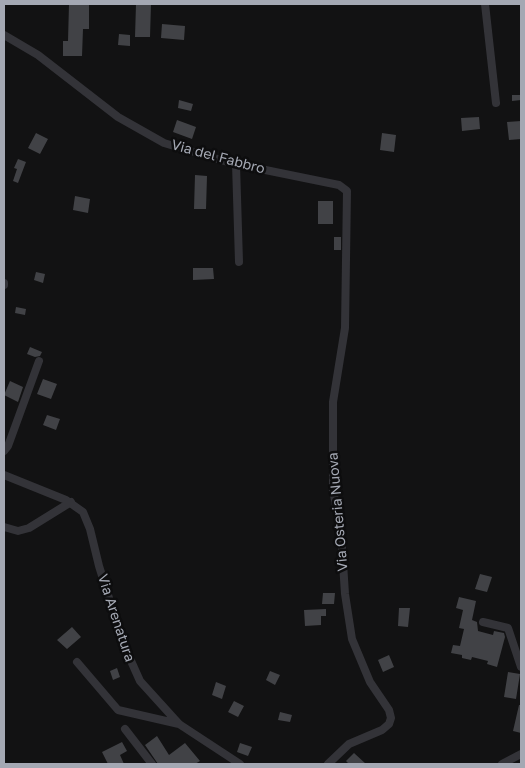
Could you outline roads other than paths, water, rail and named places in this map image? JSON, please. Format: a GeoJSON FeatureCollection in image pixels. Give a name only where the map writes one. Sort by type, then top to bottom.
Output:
{"type":"FeatureCollection","features":[{"type":"Feature","properties":{"kind":"street"},"geometry":{"type":"LineString","coordinates":[[485,4],[496,102]]}},
{"type":"Feature","properties":{"kind":"street","name":"Via del Fabbro"},"geometry":{"type":"LineString","coordinates":[[4,35],[38,54],[109,110],[137,129],[176,148],[236,164],[344,188]]}},
{"type":"Feature","properties":{"kind":"street"},"geometry":{"type":"LineString","coordinates":[[236,164],[239,262]]}},
{"type":"Feature","properties":{"kind":"street","name":"Via Osteria Nuova"},"geometry":{"type":"LineString","coordinates":[[328,764],[349,744],[385,728],[391,718],[389,710],[370,682],[352,639],[345,594],[341,532],[333,490],[333,397],[345,322],[348,195],[344,188]]}},
{"type":"Feature","properties":{"kind":"street"},"geometry":{"type":"LineString","coordinates":[[4,451],[39,361]]}},
{"type":"Feature","properties":{"kind":"street","name":"Via Arenatura"},"geometry":{"type":"LineString","coordinates":[[4,475],[71,502],[80,509],[87,520],[99,566],[131,663],[144,687],[179,724],[240,764]]}},
{"type":"Feature","properties":{"kind":"street"},"geometry":{"type":"LineString","coordinates":[[4,527],[14,530],[29,528],[71,502]]}},
{"type":"Feature","properties":{"kind":"street"},"geometry":{"type":"LineString","coordinates":[[483,622],[508,628],[521,667]]}},
{"type":"Feature","properties":{"kind":"street"},"geometry":{"type":"LineString","coordinates":[[77,662],[118,710],[179,724]]}},
{"type":"Feature","properties":{"kind":"street"},"geometry":{"type":"LineString","coordinates":[[125,729],[152,764]]}},
{"type":"Feature","properties":{"kind":"street"},"geometry":{"type":"LineString","coordinates":[[502,764],[521,754]]}}]}
